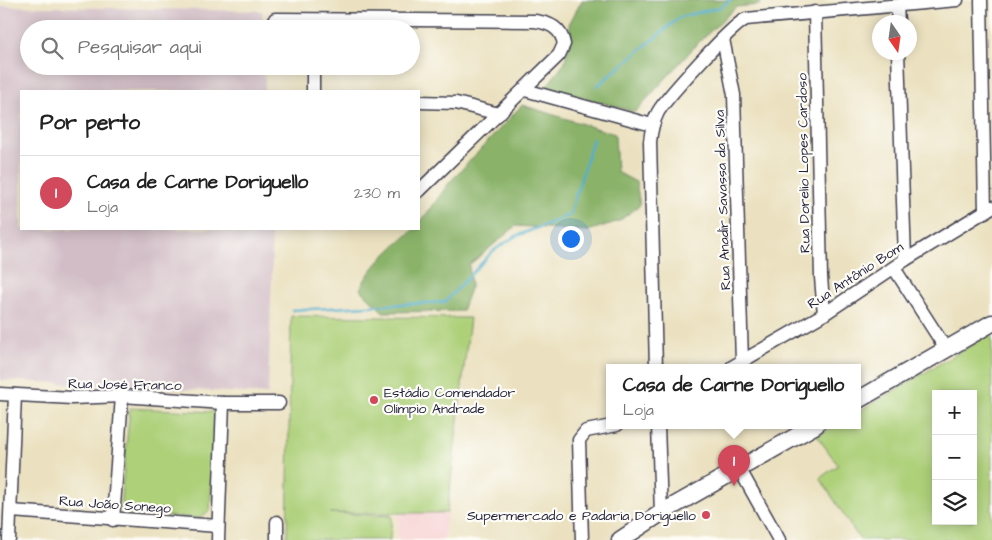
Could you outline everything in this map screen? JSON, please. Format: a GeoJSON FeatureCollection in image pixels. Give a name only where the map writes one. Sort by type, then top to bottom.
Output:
{"type":"FeatureCollection","features":[{"type":"Feature","properties":{"kind":"main road"},"geometry":{"type":"LineString","coordinates":[[861,398],[992,323]]}},
{"type":"Feature","properties":{"kind":"main road"},"geometry":{"type":"LineString","coordinates":[[620,540],[661,513],[809,429]]}},
{"type":"Feature","properties":{"kind":"street"},"geometry":{"type":"LineString","coordinates":[[656,364],[651,161],[652,126],[662,106],[730,30],[746,19],[957,0]]}},
{"type":"Feature","properties":{"kind":"street"},"geometry":{"type":"LineString","coordinates":[[980,0],[989,210]]}},
{"type":"Feature","properties":{"kind":"street"},"geometry":{"type":"LineString","coordinates":[[897,6],[898,15]]}},
{"type":"Feature","properties":{"kind":"street","name":"Rua Dorelio Lopes Cardoso"},"geometry":{"type":"LineString","coordinates":[[815,12],[821,277],[824,314]]}},
{"type":"Feature","properties":{"kind":"street"},"geometry":{"type":"LineString","coordinates":[[420,23],[535,21],[552,26],[561,33],[563,40],[563,48],[559,55],[420,190]]}},
{"type":"Feature","properties":{"kind":"street","name":"Rua Anadir Savassa da Silva"},"geometry":{"type":"LineString","coordinates":[[723,39],[734,95],[737,364]]}},
{"type":"Feature","properties":{"kind":"street"},"geometry":{"type":"LineString","coordinates":[[898,60],[906,260]]}},
{"type":"Feature","properties":{"kind":"street"},"geometry":{"type":"LineString","coordinates":[[313,75],[313,90]]}},
{"type":"Feature","properties":{"kind":"street"},"geometry":{"type":"LineString","coordinates":[[525,90],[652,126]]}},
{"type":"Feature","properties":{"kind":"street"},"geometry":{"type":"LineString","coordinates":[[420,102],[456,103],[499,114]]}},
{"type":"Feature","properties":{"kind":"street","name":"Rua Antônio Bom"},"geometry":{"type":"LineString","coordinates":[[737,364],[824,314],[906,260],[989,210]]}},
{"type":"Feature","properties":{"kind":"street"},"geometry":{"type":"LineString","coordinates":[[894,268],[946,349]]}},
{"type":"Feature","properties":{"kind":"street","name":"Rua José Franco"},"geometry":{"type":"LineString","coordinates":[[0,394],[72,398],[122,396],[223,403],[279,404]]}},
{"type":"Feature","properties":{"kind":"street"},"geometry":{"type":"LineString","coordinates":[[9,540],[15,395]]}},
{"type":"Feature","properties":{"kind":"street"},"geometry":{"type":"LineString","coordinates":[[113,520],[122,396]]}},
{"type":"Feature","properties":{"kind":"street"},"geometry":{"type":"LineString","coordinates":[[218,540],[223,403]]}},
{"type":"Feature","properties":{"kind":"street"},"geometry":{"type":"LineString","coordinates":[[582,540],[579,440],[586,431],[606,427]]}},
{"type":"Feature","properties":{"kind":"street"},"geometry":{"type":"LineString","coordinates":[[658,429],[661,513]]}},
{"type":"Feature","properties":{"kind":"street"},"geometry":{"type":"LineString","coordinates":[[739,468],[779,540]]}},
{"type":"Feature","properties":{"kind":"street","name":"Rua João Sonego"},"geometry":{"type":"LineString","coordinates":[[11,511],[113,520],[218,526]]}},
{"type":"Feature","properties":{"kind":"street"},"geometry":{"type":"LineString","coordinates":[[277,540],[278,522]]}},
{"type":"Feature","properties":{"kind":"shaded area"},"geometry":{"type":"Polygon","coordinates":[[[0,6],[262,11],[262,20],[20,20],[20,75],[264,75],[265,90],[20,90],[20,230],[271,230],[272,271],[268,394],[0,380],[0,6]]]}},
{"type":"Feature","properties":{"kind":"shaded area"},"geometry":{"type":"Polygon","coordinates":[[[447,513],[444,540],[397,540],[399,514],[447,513]]]}},
{"type":"Feature","properties":{"kind":"green space"},"geometry":{"type":"Polygon","coordinates":[[[582,0],[761,0],[759,5],[736,7],[699,42],[635,112],[546,87],[564,64],[571,38],[569,24],[582,0]]]}},
{"type":"Feature","properties":{"kind":"green space"},"geometry":{"type":"Polygon","coordinates":[[[522,105],[615,134],[617,172],[636,182],[640,205],[619,221],[588,231],[516,226],[469,265],[471,286],[462,311],[383,312],[360,289],[371,271],[384,256],[413,230],[420,230],[420,223],[449,183],[522,105]]]}},
{"type":"Feature","properties":{"kind":"green space","name":"Estádio Comendador Olímpio Andrade"},"geometry":{"type":"Polygon","coordinates":[[[291,316],[470,318],[447,513],[330,513],[392,516],[390,540],[287,540],[291,316]]]}},
{"type":"Feature","properties":{"kind":"green space"},"geometry":{"type":"Polygon","coordinates":[[[992,333],[992,540],[860,540],[820,478],[838,465],[817,436],[829,429],[861,429],[861,410],[992,333]]]}},
{"type":"Feature","properties":{"kind":"green space"},"geometry":{"type":"Polygon","coordinates":[[[130,408],[216,412],[210,510],[200,518],[128,514],[120,508],[130,408]]]}},
{"type":"Feature","properties":{"kind":"waterway"},"geometry":{"type":"LineString","coordinates":[[597,86],[680,17],[721,7],[730,0]]}},
{"type":"Feature","properties":{"kind":"waterway"},"geometry":{"type":"LineString","coordinates":[[292,310],[445,302],[493,251],[514,237],[570,215],[593,139]]}},
{"type":"Feature","properties":{"kind":"place","name":"Estádio Comendador Olímpio Andrade"},"geometry":{"type":"Point","coordinates":[374,400]}},
{"type":"Feature","properties":{"kind":"place","name":"Casa de Carne Doriguello"},"geometry":{"type":"Point","coordinates":[734,486]}},
{"type":"Feature","properties":{"kind":"place","name":"Supermercado e Padaria Doriguello"},"geometry":{"type":"Point","coordinates":[706,515]}}]}
